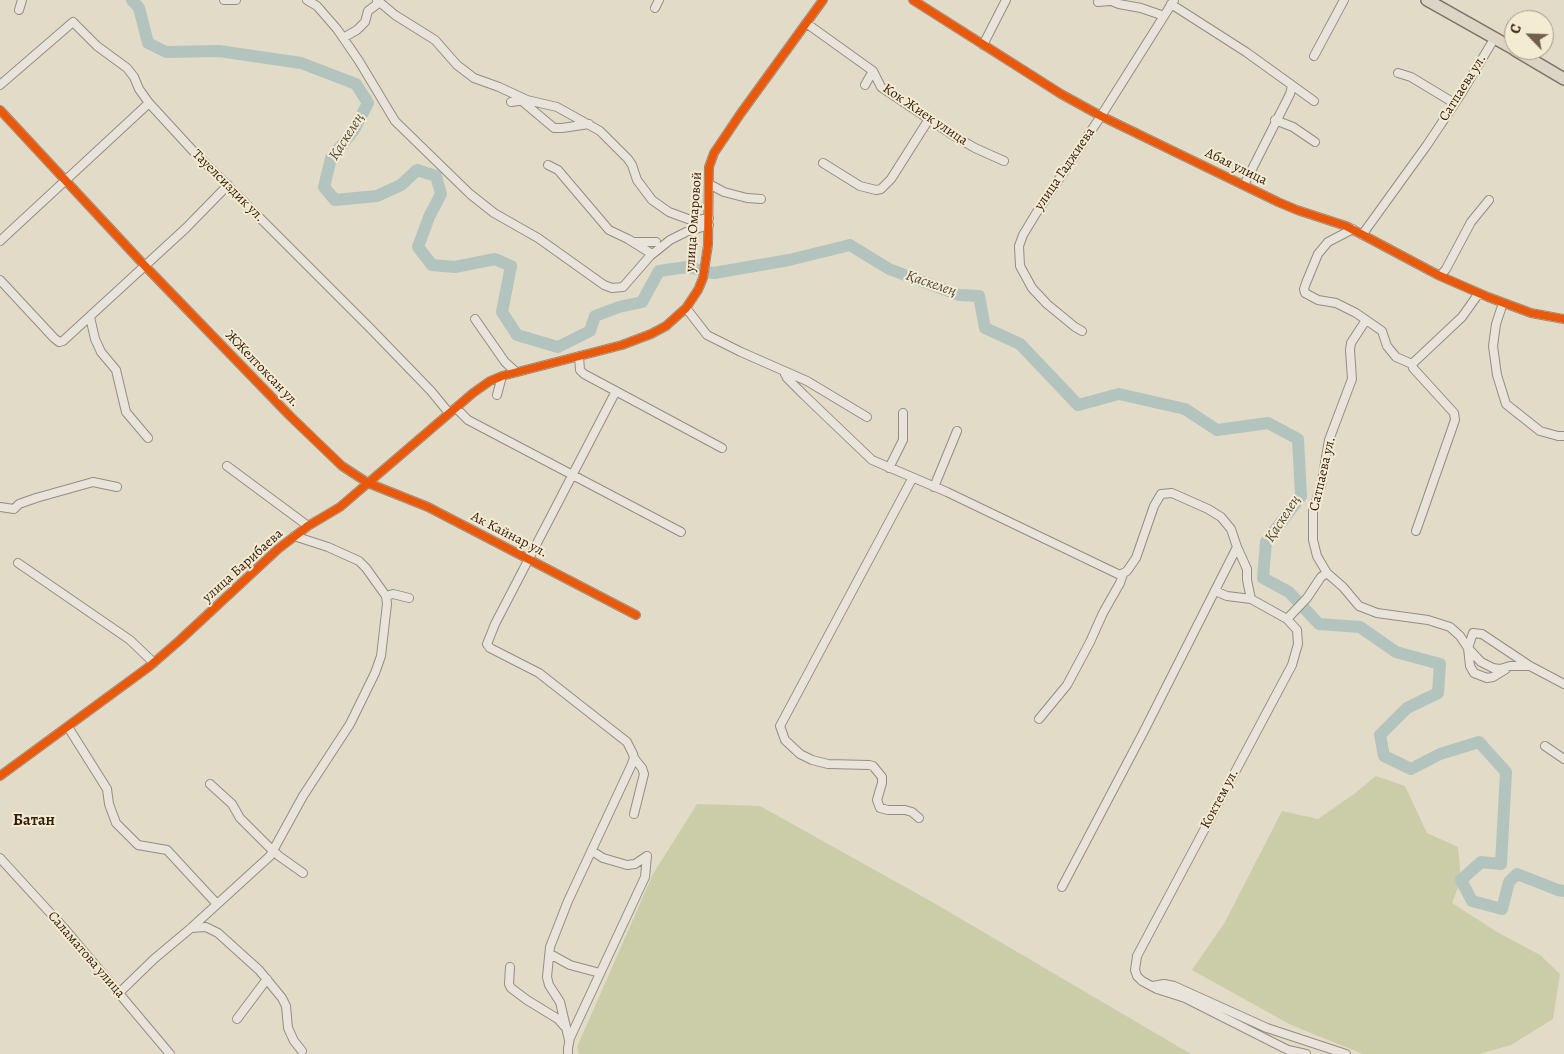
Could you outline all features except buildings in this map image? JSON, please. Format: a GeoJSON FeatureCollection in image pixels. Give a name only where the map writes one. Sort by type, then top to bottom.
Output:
{"type":"FeatureCollection","features":[{"type":"Feature","properties":{"kind":"highway"},"geometry":{"type":"LineString","coordinates":[[1427,0],[1504,44]]}},
{"type":"Feature","properties":{"kind":"highway"},"geometry":{"type":"LineString","coordinates":[[1532,60],[1564,78]]}},
{"type":"Feature","properties":{"kind":"street"},"geometry":{"type":"LineString","coordinates":[[19,10],[22,0]]}},
{"type":"Feature","properties":{"kind":"street"},"geometry":{"type":"LineString","coordinates":[[224,0],[236,0]]}},
{"type":"Feature","properties":{"kind":"street"},"geometry":{"type":"LineString","coordinates":[[307,0],[318,6],[343,38],[359,60],[396,121],[470,194],[494,213],[538,238],[594,279],[612,288],[623,287],[652,254],[670,240],[709,222]]}},
{"type":"Feature","properties":{"kind":"street"},"geometry":{"type":"LineString","coordinates":[[387,7],[393,0]]}},
{"type":"Feature","properties":{"kind":"street"},"geometry":{"type":"LineString","coordinates":[[655,8],[659,0]]}},
{"type":"Feature","properties":{"kind":"street","name":"улица Омаровой"},"geometry":{"type":"LineString","coordinates":[[502,376],[622,345],[666,326],[686,308],[698,290],[703,278],[709,222],[710,167],[714,153],[741,112],[823,0]]}},
{"type":"Feature","properties":{"kind":"street","name":"Абая улица"},"geometry":{"type":"LineString","coordinates":[[913,0],[1061,94],[1101,116],[1297,210],[1353,229],[1440,276],[1531,313],[1564,319]]}},
{"type":"Feature","properties":{"kind":"street"},"geometry":{"type":"LineString","coordinates":[[984,45],[1006,0]]}},
{"type":"Feature","properties":{"kind":"street"},"geometry":{"type":"LineString","coordinates":[[1098,2],[1110,0],[1164,16]]}},
{"type":"Feature","properties":{"kind":"street"},"geometry":{"type":"LineString","coordinates":[[1314,56],[1344,0]]}},
{"type":"Feature","properties":{"kind":"street"},"geometry":{"type":"LineString","coordinates":[[343,38],[357,30],[365,22],[368,12],[378,1],[395,15],[435,40],[464,72],[474,78],[499,87],[525,100],[557,107],[600,131],[628,159],[637,180],[652,200],[678,216],[709,222]]}},
{"type":"Feature","properties":{"kind":"street"},"geometry":{"type":"LineString","coordinates":[[1173,2],[1274,71],[1314,101]]}},
{"type":"Feature","properties":{"kind":"street","name":"улица Гаджиева"},"geometry":{"type":"LineString","coordinates":[[1082,331],[1047,304],[1032,288],[1020,266],[1019,250],[1023,235],[1173,2]]}},
{"type":"Feature","properties":{"kind":"street","name":"Тауелсиздик ул."},"geometry":{"type":"LineString","coordinates":[[0,85],[73,22],[97,46],[127,68],[134,77],[139,90],[149,103],[228,186],[431,391],[449,413]]}},
{"type":"Feature","properties":{"kind":"street","name":"Кок Жиек улица"},"geometry":{"type":"LineString","coordinates":[[806,23],[873,71],[881,87],[975,148],[1004,162]]}},
{"type":"Feature","properties":{"kind":"street","name":"Сатпаева ул."},"geometry":{"type":"LineString","coordinates":[[1362,235],[1426,145],[1494,39]]}},
{"type":"Feature","properties":{"kind":"street"},"geometry":{"type":"LineString","coordinates":[[865,85],[873,71]]}},
{"type":"Feature","properties":{"kind":"street"},"geometry":{"type":"LineString","coordinates":[[1398,73],[1411,77],[1454,103]]}},
{"type":"Feature","properties":{"kind":"street"},"geometry":{"type":"LineString","coordinates":[[1244,184],[1290,94],[1292,86]]}},
{"type":"Feature","properties":{"kind":"street"},"geometry":{"type":"LineString","coordinates":[[511,102],[525,100]]}},
{"type":"Feature","properties":{"kind":"street"},"geometry":{"type":"LineString","coordinates":[[525,100],[554,128],[589,124]]}},
{"type":"Feature","properties":{"kind":"street"},"geometry":{"type":"LineString","coordinates":[[0,241],[149,103]]}},
{"type":"Feature","properties":{"kind":"street","name":"ЖЖелтоксан ул."},"geometry":{"type":"LineString","coordinates":[[0,110],[145,266],[330,456],[368,483]]}},
{"type":"Feature","properties":{"kind":"street"},"geometry":{"type":"LineString","coordinates":[[823,163],[860,186],[876,190],[882,188],[891,179],[929,119]]}},
{"type":"Feature","properties":{"kind":"street"},"geometry":{"type":"LineString","coordinates":[[1276,120],[1293,127],[1315,142]]}},
{"type":"Feature","properties":{"kind":"street"},"geometry":{"type":"LineString","coordinates":[[548,165],[558,170],[608,230],[652,254]]}},
{"type":"Feature","properties":{"kind":"street"},"geometry":{"type":"LineString","coordinates":[[709,184],[724,192],[747,198],[761,199]]}},
{"type":"Feature","properties":{"kind":"street"},"geometry":{"type":"LineString","coordinates":[[0,280],[59,342],[69,337],[228,186]]}},
{"type":"Feature","properties":{"kind":"street"},"geometry":{"type":"LineString","coordinates":[[1440,276],[1446,269],[1470,222],[1488,200]]}},
{"type":"Feature","properties":{"kind":"street"},"geometry":{"type":"LineString","coordinates":[[1342,224],[1318,254],[1306,283],[1305,293],[1318,300],[1336,303],[1349,308],[1382,331],[1392,353],[1412,364],[1413,368],[1454,412],[1455,420],[1416,531]]}},
{"type":"Feature","properties":{"kind":"street"},"geometry":{"type":"LineString","coordinates":[[1328,242],[1353,229]]}},
{"type":"Feature","properties":{"kind":"street"},"geometry":{"type":"LineString","coordinates":[[632,242],[656,242]]}},
{"type":"Feature","properties":{"kind":"street"},"geometry":{"type":"LineString","coordinates":[[1412,364],[1462,317],[1480,293]]}},
{"type":"Feature","properties":{"kind":"street"},"geometry":{"type":"LineString","coordinates":[[1503,303],[1496,324],[1493,346],[1497,375],[1506,404],[1540,430],[1564,436]]}},
{"type":"Feature","properties":{"kind":"street"},"geometry":{"type":"LineString","coordinates":[[686,308],[707,334],[806,381],[867,417]]}},
{"type":"Feature","properties":{"kind":"street"},"geometry":{"type":"LineString","coordinates":[[90,317],[95,339],[101,352],[116,370],[126,412],[148,438]]}},
{"type":"Feature","properties":{"kind":"street"},"geometry":{"type":"LineString","coordinates":[[475,319],[505,362],[516,372]]}},
{"type":"Feature","properties":{"kind":"street","name":"Сатпаева ул."},"geometry":{"type":"LineString","coordinates":[[1324,575],[1318,566],[1313,540],[1313,511],[1321,486],[1329,440],[1352,379],[1351,343],[1366,320]]}},
{"type":"Feature","properties":{"kind":"street"},"geometry":{"type":"LineString","coordinates":[[579,356],[580,370],[584,374],[722,448]]}},
{"type":"Feature","properties":{"kind":"street"},"geometry":{"type":"LineString","coordinates":[[784,372],[804,395],[866,456],[1115,572],[1123,574]]}},
{"type":"Feature","properties":{"kind":"street"},"geometry":{"type":"LineString","coordinates":[[498,395],[502,376]]}},
{"type":"Feature","properties":{"kind":"street","name":"улица Барибаева"},"geometry":{"type":"LineString","coordinates":[[0,776],[154,663],[278,548],[308,526],[340,507],[449,413],[490,381],[502,376]]}},
{"type":"Feature","properties":{"kind":"street"},"geometry":{"type":"LineString","coordinates":[[616,391],[495,624],[488,641],[488,646],[539,673],[627,742],[644,774],[634,814]]}},
{"type":"Feature","properties":{"kind":"street"},"geometry":{"type":"LineString","coordinates":[[456,408],[468,420],[681,532]]}},
{"type":"Feature","properties":{"kind":"street"},"geometry":{"type":"LineString","coordinates":[[889,468],[903,440],[903,413]]}},
{"type":"Feature","properties":{"kind":"street"},"geometry":{"type":"LineString","coordinates":[[934,487],[957,431]]}},
{"type":"Feature","properties":{"kind":"street"},"geometry":{"type":"LineString","coordinates":[[227,466],[308,526]]}},
{"type":"Feature","properties":{"kind":"street"},"geometry":{"type":"LineString","coordinates":[[912,478],[780,726],[785,740],[800,754],[812,760],[828,764],[873,766],[882,777],[877,800],[880,808],[905,810],[912,812],[920,818]]}},
{"type":"Feature","properties":{"kind":"street"},"geometry":{"type":"LineString","coordinates":[[0,507],[14,509],[19,504],[36,498],[92,482],[117,487]]}},
{"type":"Feature","properties":{"kind":"street","name":"Ак Кайнар ул."},"geometry":{"type":"LineString","coordinates":[[368,483],[414,501],[636,615]]}},
{"type":"Feature","properties":{"kind":"street"},"geometry":{"type":"LineString","coordinates":[[1039,719],[1066,685],[1090,642],[1123,574],[1128,571],[1136,558],[1158,499],[1162,494],[1166,492],[1188,499],[1221,517],[1231,529],[1236,547],[1247,569],[1251,599]]}},
{"type":"Feature","properties":{"kind":"street"},"geometry":{"type":"LineString","coordinates":[[119,993],[154,959],[248,877],[273,851],[304,796],[350,724],[364,698],[381,656],[387,604],[386,596],[366,568],[359,561],[328,547],[294,536]]}},
{"type":"Feature","properties":{"kind":"street"},"geometry":{"type":"LineString","coordinates":[[1062,887],[1236,547]]}},
{"type":"Feature","properties":{"kind":"street"},"geometry":{"type":"LineString","coordinates":[[18,563],[130,640],[154,663]]}},
{"type":"Feature","properties":{"kind":"street"},"geometry":{"type":"LineString","coordinates":[[1215,591],[1227,596],[1251,599],[1287,619],[1307,598],[1324,575],[1343,587],[1358,606],[1377,613],[1428,620],[1450,627],[1460,636],[1481,662],[1493,668],[1530,666]]}},
{"type":"Feature","properties":{"kind":"street"},"geometry":{"type":"LineString","coordinates":[[386,596],[393,594],[409,598]]}},
{"type":"Feature","properties":{"kind":"street","name":"Коктем ул."},"geometry":{"type":"LineString","coordinates":[[1153,986],[1137,976],[1135,961],[1292,665],[1298,644],[1297,630],[1287,619]]}},
{"type":"Feature","properties":{"kind":"street"},"geometry":{"type":"LineString","coordinates":[[1508,667],[1493,677],[1487,678],[1474,673],[1470,666],[1468,648],[1472,635],[1477,632],[1530,666],[1564,684]]}},
{"type":"Feature","properties":{"kind":"street"},"geometry":{"type":"LineString","coordinates":[[350,724],[359,729]]}},
{"type":"Feature","properties":{"kind":"street"},"geometry":{"type":"LineString","coordinates":[[68,727],[107,789],[109,804],[116,823],[138,846],[167,850],[217,904]]}},
{"type":"Feature","properties":{"kind":"street"},"geometry":{"type":"LineString","coordinates":[[1545,746],[1564,759]]}},
{"type":"Feature","properties":{"kind":"street"},"geometry":{"type":"LineString","coordinates":[[569,1040],[560,1002],[549,985],[547,978],[552,938],[634,758]]}},
{"type":"Feature","properties":{"kind":"street"},"geometry":{"type":"LineString","coordinates":[[210,784],[232,804],[240,818],[273,851],[303,873]]}},
{"type":"Feature","properties":{"kind":"street"},"geometry":{"type":"LineString","coordinates":[[568,1054],[569,1040],[645,877],[647,856],[635,864],[627,865],[603,858],[592,850]]}},
{"type":"Feature","properties":{"kind":"street","name":"Саламатова улица"},"geometry":{"type":"LineString","coordinates":[[0,858],[64,928],[170,1054]]}},
{"type":"Feature","properties":{"kind":"street"},"geometry":{"type":"LineString","coordinates":[[191,928],[206,927],[218,933],[260,970],[286,1006],[288,1028],[294,1041],[302,1051]]}},
{"type":"Feature","properties":{"kind":"street"},"geometry":{"type":"LineString","coordinates":[[550,954],[570,965],[600,973]]}},
{"type":"Feature","properties":{"kind":"street"},"geometry":{"type":"LineString","coordinates":[[510,967],[510,988],[558,1019],[565,1027]]}},
{"type":"Feature","properties":{"kind":"street"},"geometry":{"type":"LineString","coordinates":[[237,1019],[267,979]]}},
{"type":"Feature","properties":{"kind":"street"},"geometry":{"type":"LineString","coordinates":[[1153,986],[1164,984],[1174,986],[1267,1028],[1346,1054]]}},
{"type":"Feature","properties":{"kind":"street"},"geometry":{"type":"LineString","coordinates":[[1153,986],[1185,998],[1288,1052],[1306,1054]]}},
{"type":"Feature","properties":{"kind":"green space"},"geometry":{"type":"Polygon","coordinates":[[[1376,776],[1405,786],[1427,833],[1458,847],[1461,880],[1452,903],[1497,932],[1540,955],[1560,974],[1553,1019],[1511,1045],[1479,1054],[1363,1054],[1291,1025],[1192,970],[1225,922],[1282,811],[1318,819],[1376,776]]]}},
{"type":"Feature","properties":{"kind":"green space"},"geometry":{"type":"Polygon","coordinates":[[[697,804],[760,806],[934,903],[1191,1054],[579,1054],[577,1047],[653,874],[697,804]]]}},
{"type":"Feature","properties":{"kind":"waterway","name":"Қаскелең"},"geometry":{"type":"LineString","coordinates":[[132,0],[139,8],[148,43],[166,52],[219,51],[301,63],[356,84],[368,103],[354,130],[331,158],[324,187],[335,200],[377,196],[401,185],[417,170],[436,176],[441,194],[429,217],[418,247],[432,265],[455,267],[495,259],[511,266],[502,312],[517,335],[558,347],[590,331],[595,316],[619,307],[642,302],[659,271],[687,267],[696,269]]}},
{"type":"Feature","properties":{"kind":"waterway","name":"Қаскелең"},"geometry":{"type":"LineString","coordinates":[[707,272],[714,273],[789,260],[850,245],[889,269],[959,295],[979,296],[985,328],[1020,344],[1078,405],[1119,394],[1185,409],[1217,430],[1268,423],[1298,439],[1301,496],[1266,542],[1263,578],[1289,592],[1319,624],[1360,627],[1396,652],[1440,664],[1438,693],[1407,708],[1380,735],[1384,756],[1411,769],[1440,754],[1479,742],[1506,772],[1501,864],[1481,862],[1461,880],[1472,901],[1502,909],[1509,882],[1517,874],[1564,891]]}},
{"type":"Feature","properties":{"kind":"cycle path"},"geometry":{"type":"LineString","coordinates":[[0,776],[150,666],[278,549],[308,526],[340,507],[473,393],[490,381],[502,376],[622,345],[666,326],[686,308],[698,290],[703,278],[708,245],[709,167],[714,153],[823,0]]}},
{"type":"Feature","properties":{"kind":"cycle path"},"geometry":{"type":"LineString","coordinates":[[913,0],[1061,94],[1101,116],[1278,202],[1346,226],[1440,276],[1531,313],[1564,319]]}},
{"type":"Feature","properties":{"kind":"cycle path"},"geometry":{"type":"LineString","coordinates":[[0,110],[145,266],[290,416],[342,466],[368,483],[428,507],[636,615]]}},
{"type":"Feature","properties":{"kind":"district","name":"Батан"},"geometry":{"type":"Point","coordinates":[34,821]}}]}
